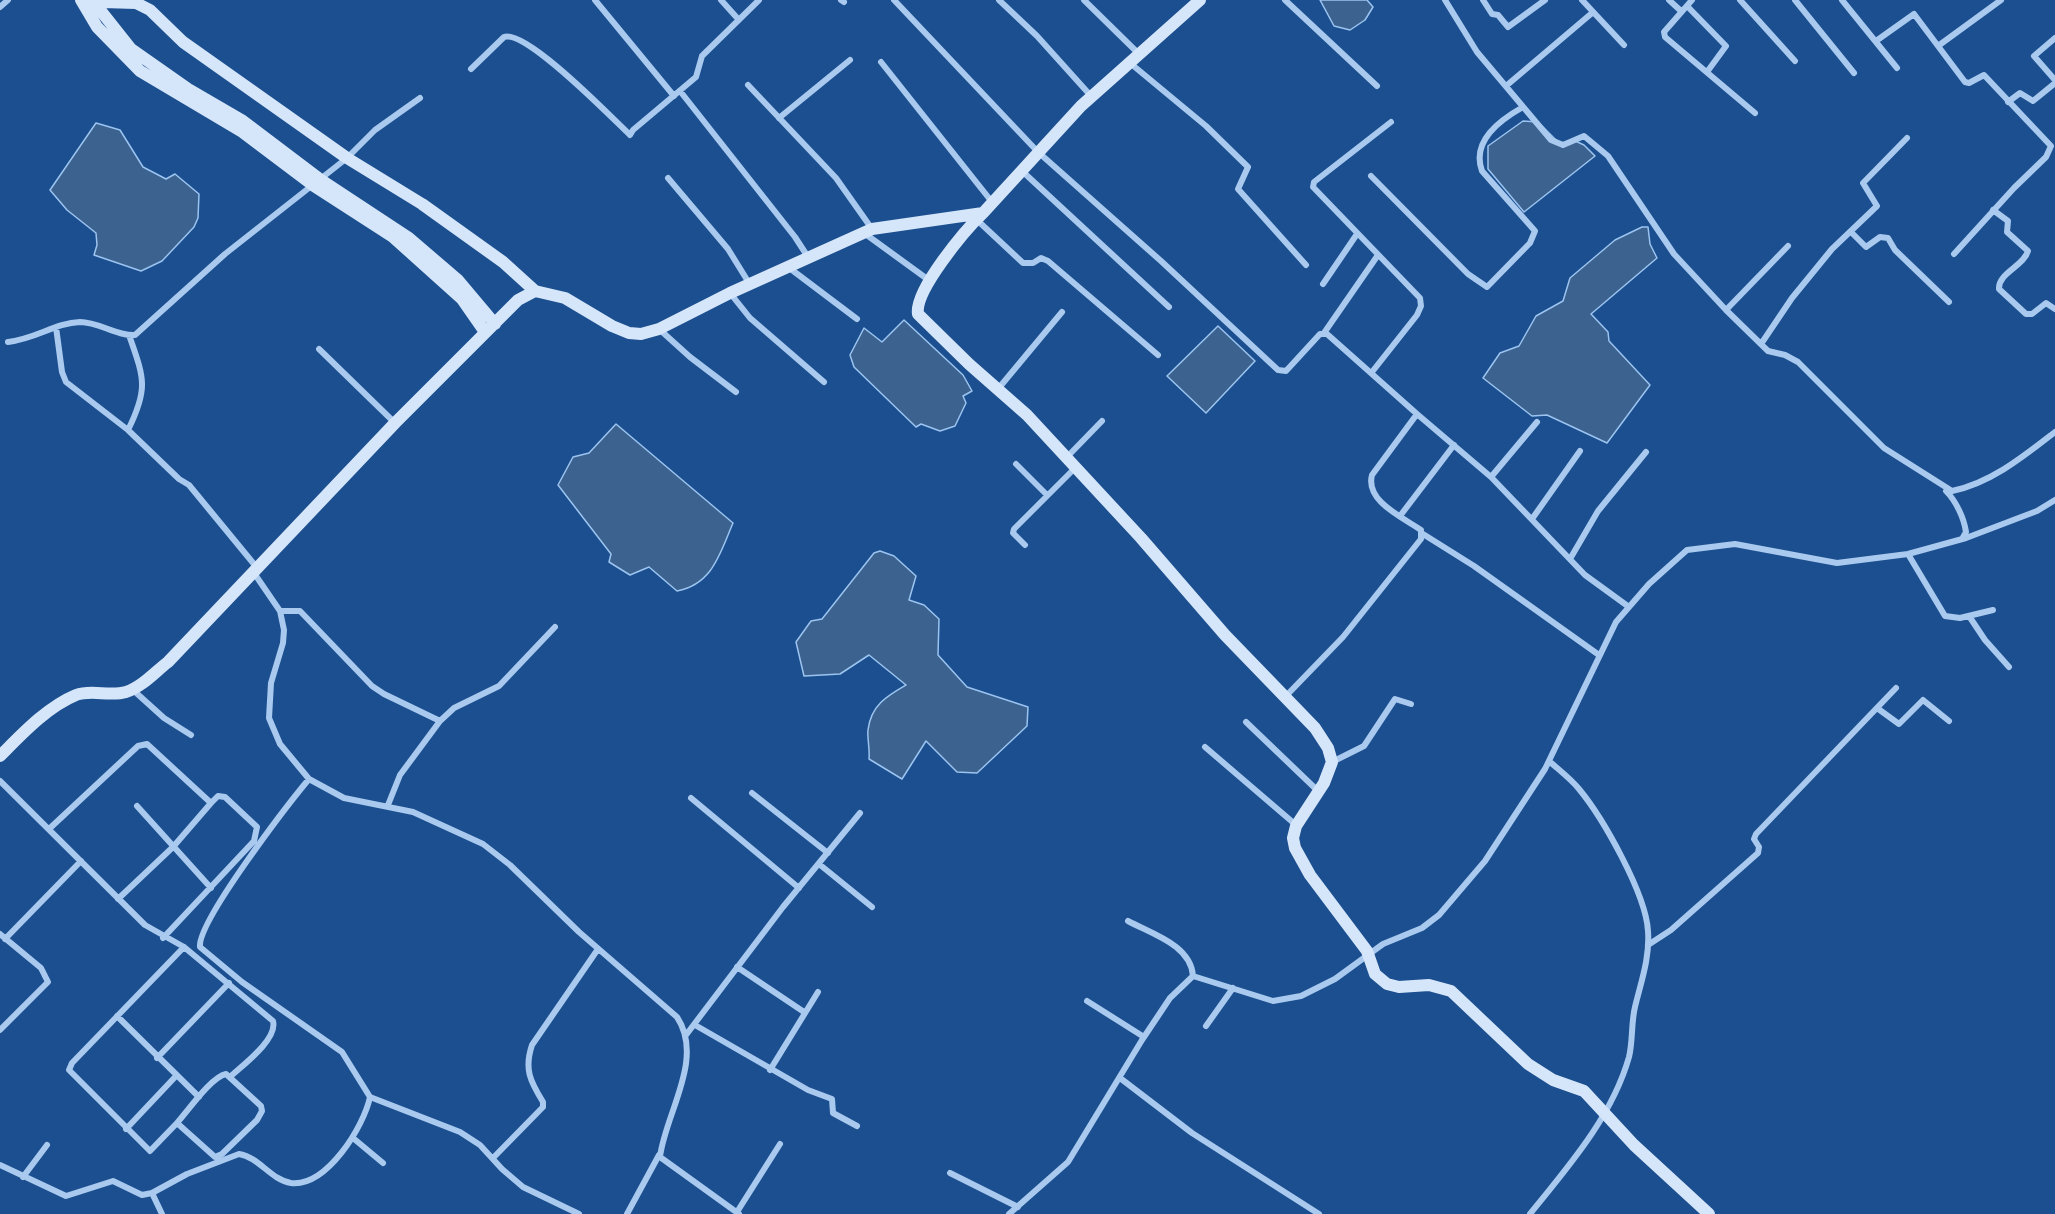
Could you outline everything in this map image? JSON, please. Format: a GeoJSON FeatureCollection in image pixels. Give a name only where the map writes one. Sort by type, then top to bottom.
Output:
{"type":"FeatureCollection","features":[{"type":"Feature","properties":{"kind":"street"},"geometry":{"type":"LineString","coordinates":[[0,7],[8,0]]}},
{"type":"Feature","properties":{"kind":"street"},"geometry":{"type":"LineString","coordinates":[[81,0],[97,27],[140,71],[242,131],[393,237],[428,266],[462,299],[485,332]]}},
{"type":"Feature","properties":{"kind":"street"},"geometry":{"type":"LineString","coordinates":[[595,0],[677,93],[795,237],[808,257]]}},
{"type":"Feature","properties":{"kind":"street"},"geometry":{"type":"LineString","coordinates":[[721,0],[739,20]]}},
{"type":"Feature","properties":{"kind":"street"},"geometry":{"type":"LineString","coordinates":[[471,69],[504,37],[517,37],[546,57],[630,135],[696,77],[702,56],[759,0]]}},
{"type":"Feature","properties":{"kind":"street"},"geometry":{"type":"LineString","coordinates":[[894,0],[1038,152],[1161,261],[1278,370],[1286,371],[1324,333],[1378,255]]}},
{"type":"Feature","properties":{"kind":"street"},"geometry":{"type":"LineString","coordinates":[[999,0],[1037,36],[1092,97]]}},
{"type":"Feature","properties":{"kind":"street"},"geometry":{"type":"LineString","coordinates":[[1084,0],[1135,59],[1248,167],[1238,189],[1306,265]]}},
{"type":"Feature","properties":{"kind":"street"},"geometry":{"type":"LineString","coordinates":[[1200,0],[1092,97],[1038,152],[980,217],[930,281],[920,297],[918,314],[1067,457],[1225,635],[1314,728],[1328,748],[1332,762],[1319,792],[1296,826],[1293,838],[1295,848],[1310,874],[1368,956],[1375,974],[1388,984],[1399,987],[1429,985],[1452,991],[1528,1064],[1553,1080],[1584,1091],[1634,1145],[1709,1214]]}},
{"type":"Feature","properties":{"kind":"street"},"geometry":{"type":"LineString","coordinates":[[1286,0],[1377,86]]}},
{"type":"Feature","properties":{"kind":"street"},"geometry":{"type":"LineString","coordinates":[[1445,0],[1468,40],[1551,140],[1563,145],[1584,136],[1608,156],[1674,254],[1726,310],[1768,351],[1785,354],[1798,362],[1884,448],[1952,497],[1965,526],[1966,532],[1962,539]]}},
{"type":"Feature","properties":{"kind":"street"},"geometry":{"type":"LineString","coordinates":[[1483,0],[1492,14],[1498,15],[1508,27],[1545,0]]}},
{"type":"Feature","properties":{"kind":"street"},"geometry":{"type":"LineString","coordinates":[[1582,0],[1624,45]]}},
{"type":"Feature","properties":{"kind":"street"},"geometry":{"type":"LineString","coordinates":[[1669,0],[1684,8],[1726,46],[1707,72]]}},
{"type":"Feature","properties":{"kind":"street"},"geometry":{"type":"LineString","coordinates":[[1692,0],[1664,32],[1665,37],[1755,113]]}},
{"type":"Feature","properties":{"kind":"street"},"geometry":{"type":"LineString","coordinates":[[1740,0],[1795,61]]}},
{"type":"Feature","properties":{"kind":"street"},"geometry":{"type":"LineString","coordinates":[[1795,0],[1854,73]]}},
{"type":"Feature","properties":{"kind":"street"},"geometry":{"type":"LineString","coordinates":[[1842,0],[1898,68]]}},
{"type":"Feature","properties":{"kind":"street"},"geometry":{"type":"LineString","coordinates":[[1938,46],[2001,0]]}},
{"type":"Feature","properties":{"kind":"street"},"geometry":{"type":"LineString","coordinates":[[495,324],[458,280],[409,238],[317,183],[243,121],[188,89],[131,49],[94,4],[136,3],[150,10],[183,42],[347,158],[423,204],[503,262],[535,291],[565,298],[629,333],[641,334],[659,329],[730,292],[868,231],[980,217]]}},
{"type":"Feature","properties":{"kind":"street"},"geometry":{"type":"LineString","coordinates":[[1506,86],[1592,13]]}},
{"type":"Feature","properties":{"kind":"street"},"geometry":{"type":"LineString","coordinates":[[1876,41],[1914,14],[1966,83],[1984,75],[2051,146],[2050,151],[1954,254]]}},
{"type":"Feature","properties":{"kind":"street"},"geometry":{"type":"LineString","coordinates":[[2008,102],[2020,93],[2033,101],[2055,81],[2034,56],[2055,38]]}},
{"type":"Feature","properties":{"kind":"street"},"geometry":{"type":"LineString","coordinates":[[779,118],[850,60]]}},
{"type":"Feature","properties":{"kind":"street"},"geometry":{"type":"LineString","coordinates":[[881,62],[993,203]]}},
{"type":"Feature","properties":{"kind":"street"},"geometry":{"type":"LineString","coordinates":[[748,85],[836,178],[868,231],[930,281]]}},
{"type":"Feature","properties":{"kind":"street"},"geometry":{"type":"LineString","coordinates":[[8,342],[28,340],[56,327],[82,322],[129,335],[140,331],[225,254],[317,183],[375,130],[420,98]]}},
{"type":"Feature","properties":{"kind":"street"},"geometry":{"type":"LineString","coordinates":[[1371,176],[1468,274],[1487,287],[1530,243],[1535,231],[1482,171],[1479,162],[1479,151],[1497,124],[1523,107]]}},
{"type":"Feature","properties":{"kind":"street"},"geometry":{"type":"LineString","coordinates":[[1372,372],[1421,306],[1415,291],[1316,191],[1314,182],[1391,122]]}},
{"type":"Feature","properties":{"kind":"street"},"geometry":{"type":"LineString","coordinates":[[1761,344],[1792,298],[1832,249],[1877,206],[1863,183],[1908,138]]}},
{"type":"Feature","properties":{"kind":"street"},"geometry":{"type":"LineString","coordinates":[[1022,171],[1169,307]]}},
{"type":"Feature","properties":{"kind":"street"},"geometry":{"type":"LineString","coordinates":[[668,178],[728,249],[749,284]]}},
{"type":"Feature","properties":{"kind":"street"},"geometry":{"type":"LineString","coordinates":[[1993,210],[2008,221],[2007,232],[2028,251],[2026,257],[2001,281],[1999,289],[2026,314],[2032,314],[2046,303],[2055,309]]}},
{"type":"Feature","properties":{"kind":"street"},"geometry":{"type":"LineString","coordinates":[[980,217],[1023,263],[1033,263],[1041,258],[1048,261],[1158,355]]}},
{"type":"Feature","properties":{"kind":"street"},"geometry":{"type":"LineString","coordinates":[[1851,232],[1866,247],[1880,237],[1888,238],[1895,250],[1949,302]]}},
{"type":"Feature","properties":{"kind":"street"},"geometry":{"type":"LineString","coordinates":[[1323,284],[1357,234]]}},
{"type":"Feature","properties":{"kind":"street"},"geometry":{"type":"LineString","coordinates":[[1726,310],[1788,246]]}},
{"type":"Feature","properties":{"kind":"street"},"geometry":{"type":"LineString","coordinates":[[787,267],[857,320]]}},
{"type":"Feature","properties":{"kind":"street"},"geometry":{"type":"LineString","coordinates":[[0,756],[29,728],[74,696],[87,692],[116,693],[132,689],[168,662],[395,423],[485,332],[518,300],[535,291]]}},
{"type":"Feature","properties":{"kind":"street"},"geometry":{"type":"LineString","coordinates":[[730,292],[750,318],[824,382]]}},
{"type":"Feature","properties":{"kind":"street"},"geometry":{"type":"LineString","coordinates":[[998,389],[1062,312]]}},
{"type":"Feature","properties":{"kind":"street"},"geometry":{"type":"LineString","coordinates":[[56,327],[63,377],[128,430],[178,479],[189,485],[256,571],[280,611],[283,643],[271,683],[269,718],[280,744],[309,778],[344,798],[388,805],[413,812],[483,844],[510,865],[598,948],[677,1017],[686,1035],[682,1085],[660,1154],[627,1214]]}},
{"type":"Feature","properties":{"kind":"street"},"geometry":{"type":"LineString","coordinates":[[659,329],[690,357],[736,392]]}},
{"type":"Feature","properties":{"kind":"street"},"geometry":{"type":"LineString","coordinates":[[1324,333],[1372,372],[1491,477],[1585,575],[1629,607]]}},
{"type":"Feature","properties":{"kind":"street"},"geometry":{"type":"LineString","coordinates":[[128,430],[142,403],[142,371],[129,335]]}},
{"type":"Feature","properties":{"kind":"street"},"geometry":{"type":"LineString","coordinates":[[319,349],[395,423]]}},
{"type":"Feature","properties":{"kind":"street"},"geometry":{"type":"LineString","coordinates":[[1417,414],[1372,475],[1369,485],[1372,494],[1423,534],[1474,566],[1599,656]]}},
{"type":"Feature","properties":{"kind":"street"},"geometry":{"type":"LineString","coordinates":[[1067,457],[1102,421]]}},
{"type":"Feature","properties":{"kind":"street"},"geometry":{"type":"LineString","coordinates":[[1491,477],[1537,422]]}},
{"type":"Feature","properties":{"kind":"street"},"geometry":{"type":"LineString","coordinates":[[1941,487],[1952,491],[1968,488],[2012,464],[2055,432]]}},
{"type":"Feature","properties":{"kind":"street"},"geometry":{"type":"LineString","coordinates":[[1400,516],[1454,445]]}},
{"type":"Feature","properties":{"kind":"street"},"geometry":{"type":"LineString","coordinates":[[1532,519],[1580,451]]}},
{"type":"Feature","properties":{"kind":"street"},"geometry":{"type":"LineString","coordinates":[[1570,559],[1598,511],[1646,452]]}},
{"type":"Feature","properties":{"kind":"street"},"geometry":{"type":"LineString","coordinates":[[1016,464],[1047,495]]}},
{"type":"Feature","properties":{"kind":"street"},"geometry":{"type":"LineString","coordinates":[[1025,545],[1013,533],[1014,529],[1076,467]]}},
{"type":"Feature","properties":{"kind":"street"},"geometry":{"type":"LineString","coordinates":[[1193,976],[1273,1001],[1300,996],[1335,979],[1383,944],[1422,928],[1439,915],[1485,861],[1549,761],[1616,622],[1648,584],[1687,550],[1735,544],[1837,563],[1908,554],[1962,539],[2037,511],[2055,500]]}},
{"type":"Feature","properties":{"kind":"street"},"geometry":{"type":"LineString","coordinates":[[1285,697],[1343,637],[1423,534]]}},
{"type":"Feature","properties":{"kind":"street"},"geometry":{"type":"LineString","coordinates":[[1908,554],[1945,616],[1954,619],[1994,610]]}},
{"type":"Feature","properties":{"kind":"street"},"geometry":{"type":"LineString","coordinates":[[280,611],[300,610],[372,686],[440,721]]}},
{"type":"Feature","properties":{"kind":"street"},"geometry":{"type":"LineString","coordinates":[[1969,616],[1985,640],[2009,668]]}},
{"type":"Feature","properties":{"kind":"street"},"geometry":{"type":"LineString","coordinates":[[388,805],[400,775],[440,721],[454,708],[499,686],[555,627]]}},
{"type":"Feature","properties":{"kind":"street"},"geometry":{"type":"LineString","coordinates":[[1648,945],[1679,923],[1758,854],[1759,847],[1754,839],[1756,834],[1896,688]]}},
{"type":"Feature","properties":{"kind":"street"},"geometry":{"type":"LineString","coordinates":[[132,689],[164,718],[191,735]]}},
{"type":"Feature","properties":{"kind":"street"},"geometry":{"type":"LineString","coordinates":[[1332,762],[1364,746],[1395,699],[1411,704]]}},
{"type":"Feature","properties":{"kind":"street"},"geometry":{"type":"LineString","coordinates":[[1877,708],[1897,724],[1923,700],[1949,721]]}},
{"type":"Feature","properties":{"kind":"street"},"geometry":{"type":"LineString","coordinates":[[1246,722],[1319,792]]}},
{"type":"Feature","properties":{"kind":"street"},"geometry":{"type":"LineString","coordinates":[[49,829],[138,746],[147,744],[211,804]]}},
{"type":"Feature","properties":{"kind":"street"},"geometry":{"type":"LineString","coordinates":[[1205,747],[1296,826]]}},
{"type":"Feature","properties":{"kind":"street"},"geometry":{"type":"LineString","coordinates":[[1530,1214],[1571,1163],[1605,1112],[1629,1056],[1634,1010],[1647,964],[1648,945],[1648,930],[1636,887],[1599,818],[1578,788],[1549,761]]}},
{"type":"Feature","properties":{"kind":"street"},"geometry":{"type":"LineString","coordinates":[[309,778],[265,834],[230,888],[201,937],[200,947],[242,982],[342,1052],[370,1097],[460,1132],[480,1145],[506,1174],[523,1187],[579,1214]]}},
{"type":"Feature","properties":{"kind":"street"},"geometry":{"type":"LineString","coordinates":[[0,781],[118,899],[163,938],[184,947],[266,1014],[274,1027],[270,1038],[231,1076]]}},
{"type":"Feature","properties":{"kind":"street"},"geometry":{"type":"LineString","coordinates":[[752,794],[828,853]]}},
{"type":"Feature","properties":{"kind":"street"},"geometry":{"type":"LineString","coordinates":[[118,899],[173,847],[218,796],[225,797],[257,827],[258,831],[254,841],[163,938]]}},
{"type":"Feature","properties":{"kind":"street"},"geometry":{"type":"LineString","coordinates":[[691,798],[799,888]]}},
{"type":"Feature","properties":{"kind":"street"},"geometry":{"type":"LineString","coordinates":[[136,806],[211,888]]}},
{"type":"Feature","properties":{"kind":"street"},"geometry":{"type":"LineString","coordinates":[[686,1035],[860,813]]}},
{"type":"Feature","properties":{"kind":"street"},"geometry":{"type":"LineString","coordinates":[[0,1030],[48,982],[41,968],[3,936],[81,861]]}},
{"type":"Feature","properties":{"kind":"street"},"geometry":{"type":"LineString","coordinates":[[819,864],[872,907]]}},
{"type":"Feature","properties":{"kind":"street"},"geometry":{"type":"LineString","coordinates":[[1128,921],[1184,952],[1192,966],[1193,976]]}},
{"type":"Feature","properties":{"kind":"street"},"geometry":{"type":"LineString","coordinates":[[177,1123],[212,1155],[222,1154],[257,1120],[262,1111],[261,1106],[231,1076],[220,1075],[150,1150],[126,1129],[69,1070],[117,1016],[184,947]]}},
{"type":"Feature","properties":{"kind":"street"},"geometry":{"type":"LineString","coordinates":[[493,1158],[543,1107],[543,1102],[527,1073],[532,1045],[598,948]]}},
{"type":"Feature","properties":{"kind":"street"},"geometry":{"type":"LineString","coordinates":[[738,967],[804,1012]]}},
{"type":"Feature","properties":{"kind":"street"},"geometry":{"type":"LineString","coordinates":[[1009,1214],[1068,1162],[1143,1037],[1170,998],[1193,976]]}},
{"type":"Feature","properties":{"kind":"street"},"geometry":{"type":"LineString","coordinates":[[157,1058],[229,983]]}},
{"type":"Feature","properties":{"kind":"street"},"geometry":{"type":"LineString","coordinates":[[1206,1026],[1233,988]]}},
{"type":"Feature","properties":{"kind":"street"},"geometry":{"type":"LineString","coordinates":[[770,1070],[818,992]]}},
{"type":"Feature","properties":{"kind":"street"},"geometry":{"type":"LineString","coordinates":[[1087,1001],[1143,1037]]}},
{"type":"Feature","properties":{"kind":"street"},"geometry":{"type":"LineString","coordinates":[[117,1016],[199,1097]]}},
{"type":"Feature","properties":{"kind":"street"},"geometry":{"type":"LineString","coordinates":[[695,1025],[770,1070],[832,1100],[833,1113],[858,1126]]}},
{"type":"Feature","properties":{"kind":"street"},"geometry":{"type":"LineString","coordinates":[[126,1129],[176,1076]]}},
{"type":"Feature","properties":{"kind":"street"},"geometry":{"type":"LineString","coordinates":[[1120,1078],[1192,1133],[1319,1214]]}},
{"type":"Feature","properties":{"kind":"street"},"geometry":{"type":"LineString","coordinates":[[0,1165],[66,1196],[113,1181],[142,1195],[152,1193],[187,1174],[239,1154],[252,1159],[277,1178],[291,1183],[302,1182],[315,1178],[353,1138],[366,1114],[370,1097]]}},
{"type":"Feature","properties":{"kind":"street"},"geometry":{"type":"LineString","coordinates":[[353,1138],[383,1163]]}},
{"type":"Feature","properties":{"kind":"street"},"geometry":{"type":"LineString","coordinates":[[660,1154],[661,1158],[738,1213],[780,1144]]}},
{"type":"Feature","properties":{"kind":"street"},"geometry":{"type":"LineString","coordinates":[[23,1177],[47,1145]]}},
{"type":"Feature","properties":{"kind":"street"},"geometry":{"type":"LineString","coordinates":[[950,1173],[1018,1207]]}},
{"type":"Feature","properties":{"kind":"street"},"geometry":{"type":"LineString","coordinates":[[152,1193],[162,1214]]}},
{"type":"Feature","properties":{"kind":"water"},"geometry":{"type":"Polygon","coordinates":[[[1320,0],[1367,0],[1373,7],[1365,20],[1350,30],[1334,26],[1320,0]]]}},
{"type":"Feature","properties":{"kind":"water"},"geometry":{"type":"Polygon","coordinates":[[[1523,121],[1538,122],[1560,144],[1573,140],[1584,145],[1595,156],[1524,212],[1488,169],[1488,146],[1523,121]]]}},
{"type":"Feature","properties":{"kind":"water"},"geometry":{"type":"Polygon","coordinates":[[[96,123],[120,130],[143,167],[166,179],[175,174],[199,194],[198,218],[194,227],[162,261],[141,271],[94,255],[97,245],[96,233],[67,210],[50,190],[96,123]]]}},
{"type":"Feature","properties":{"kind":"water"},"geometry":{"type":"Polygon","coordinates":[[[1642,227],[1648,227],[1650,244],[1657,258],[1591,314],[1608,332],[1609,341],[1650,385],[1607,443],[1547,415],[1532,416],[1483,378],[1500,353],[1519,346],[1536,316],[1563,301],[1570,278],[1615,240],[1642,227]]]}},
{"type":"Feature","properties":{"kind":"water"},"geometry":{"type":"Polygon","coordinates":[[[904,320],[963,375],[972,391],[963,396],[966,403],[955,426],[940,431],[921,424],[916,427],[854,367],[850,355],[864,328],[882,342],[904,320]]]}},
{"type":"Feature","properties":{"kind":"water"},"geometry":{"type":"Polygon","coordinates":[[[1218,326],[1255,361],[1206,413],[1167,376],[1218,326]]]}},
{"type":"Feature","properties":{"kind":"water"},"geometry":{"type":"Polygon","coordinates":[[[616,424],[733,523],[714,566],[699,582],[689,587],[677,591],[649,567],[630,575],[609,562],[611,554],[558,485],[573,457],[589,453],[616,424]]]}},
{"type":"Feature","properties":{"kind":"water"},"geometry":{"type":"Polygon","coordinates":[[[880,551],[894,556],[916,576],[909,600],[924,605],[939,619],[938,655],[967,687],[1028,707],[1027,726],[977,773],[957,772],[926,741],[902,779],[869,759],[868,730],[876,708],[886,697],[906,685],[869,655],[840,674],[804,676],[796,642],[811,621],[822,619],[874,553],[880,551]]]}}]}
